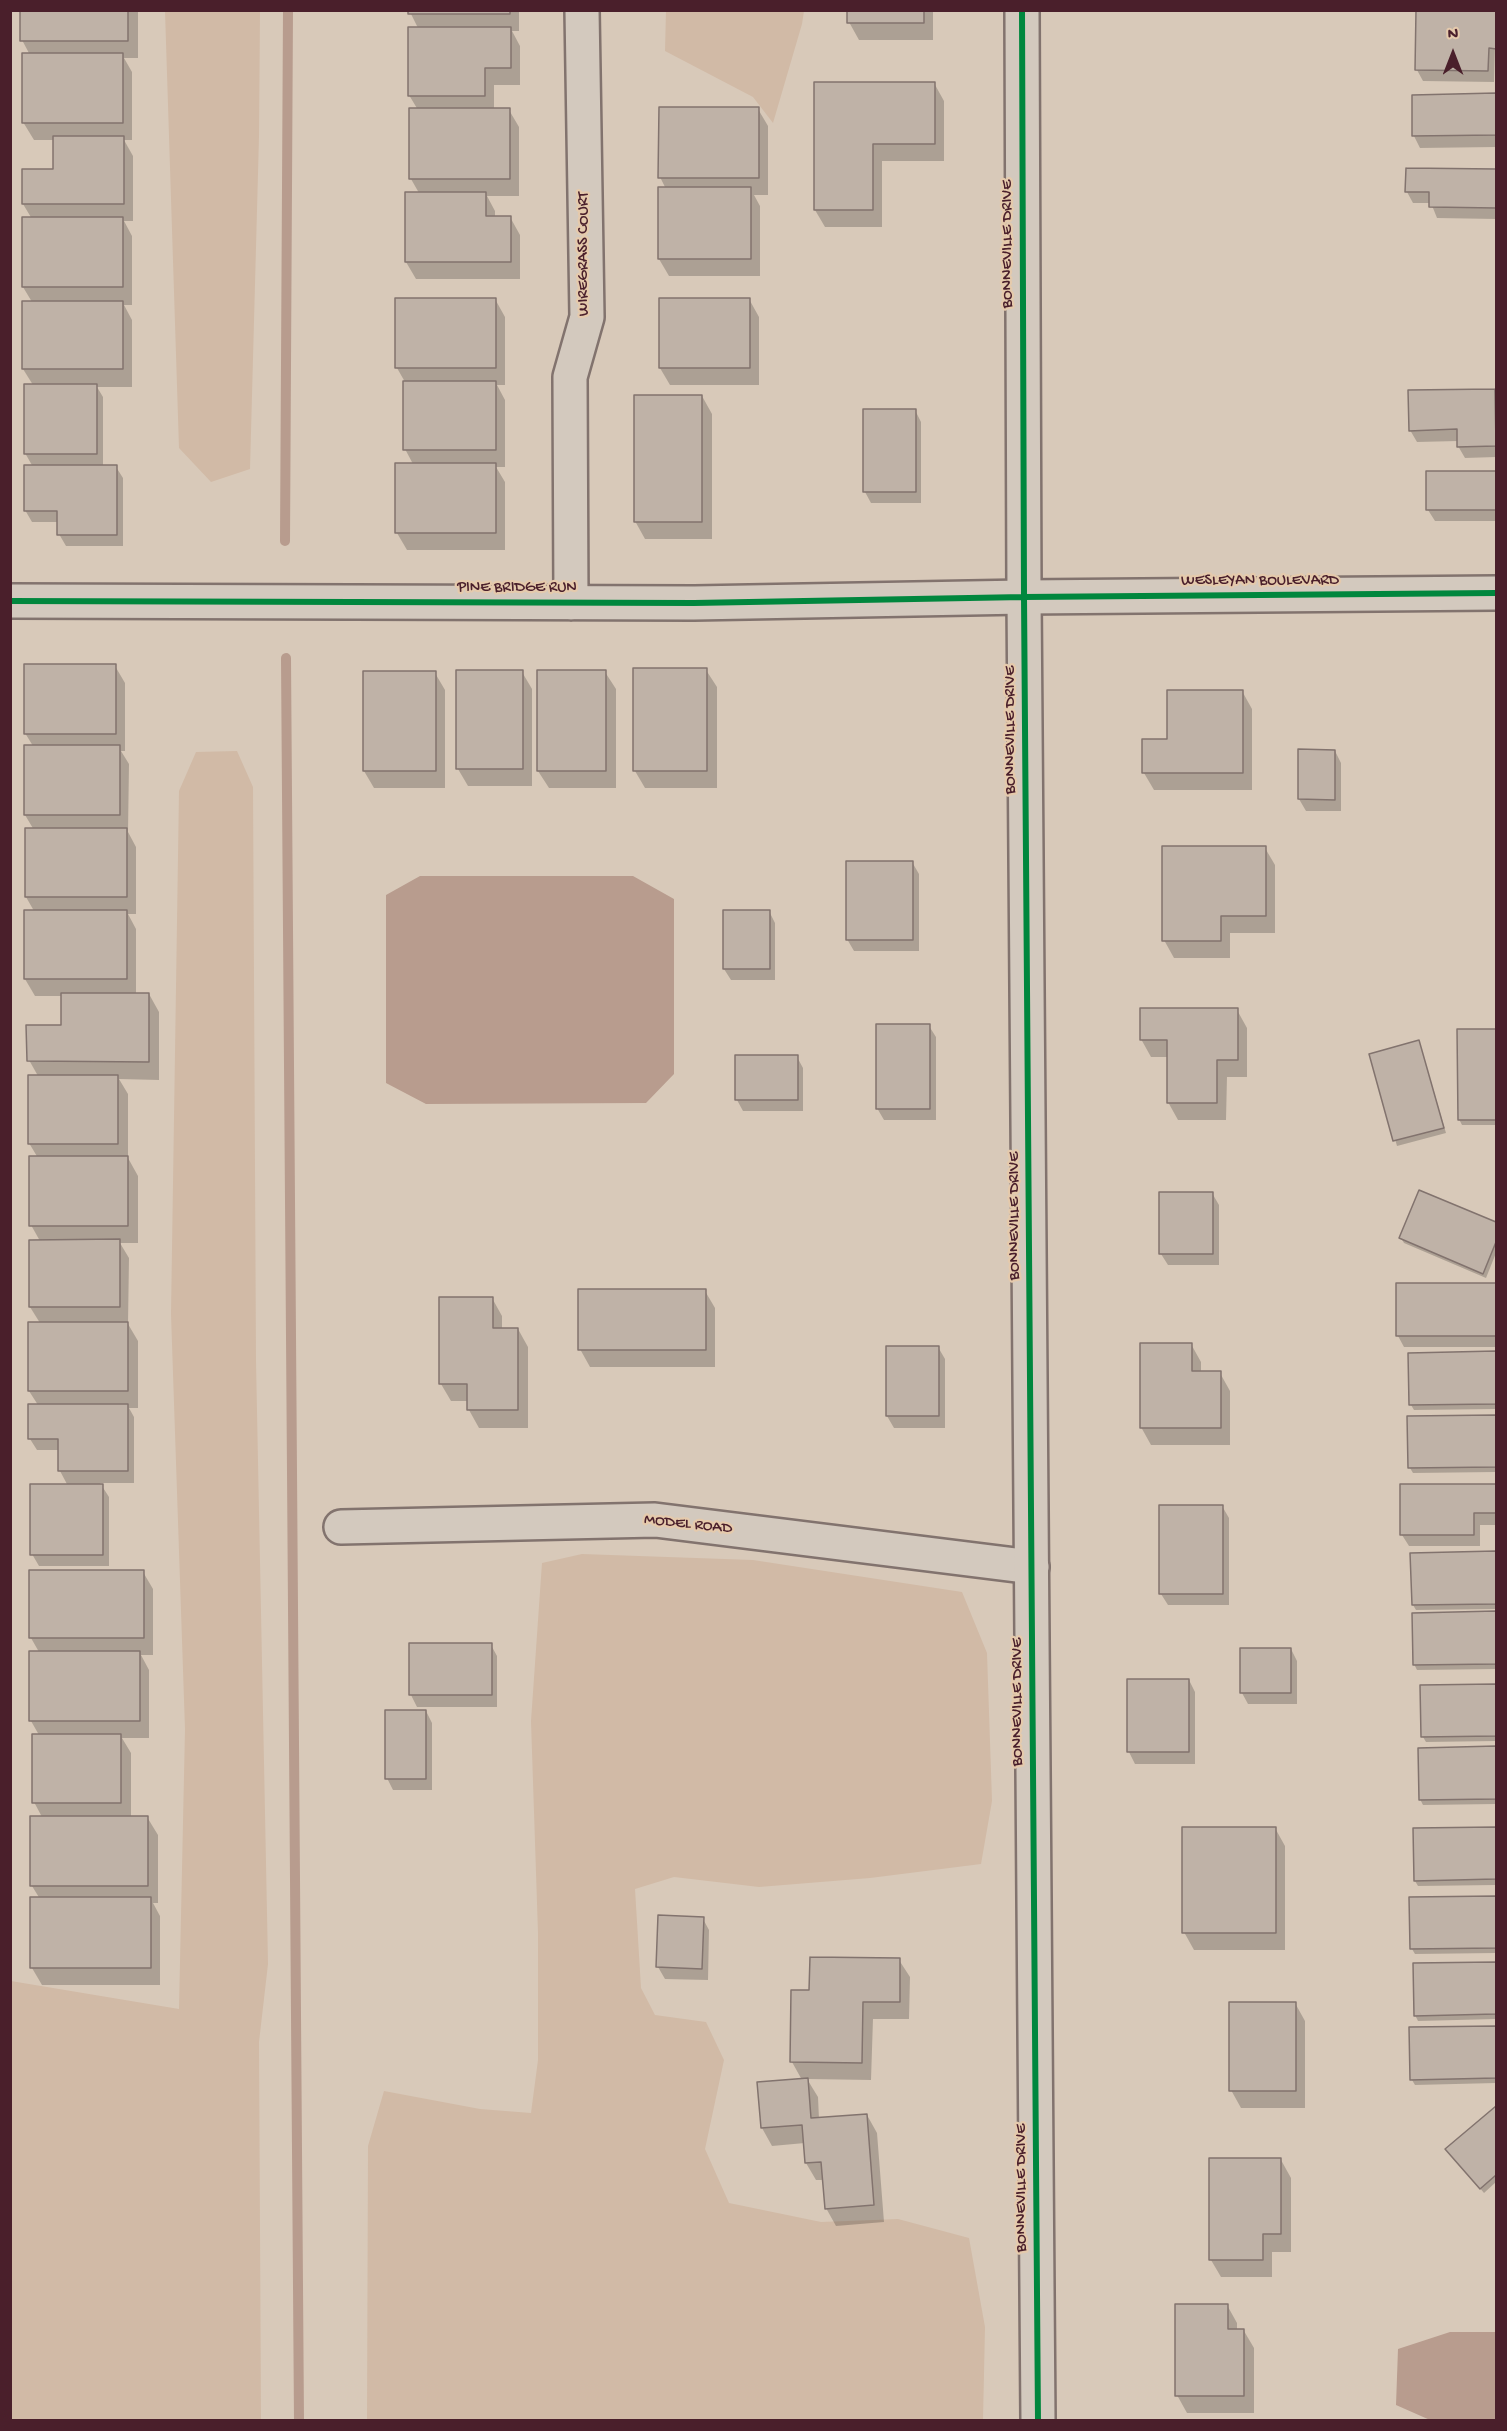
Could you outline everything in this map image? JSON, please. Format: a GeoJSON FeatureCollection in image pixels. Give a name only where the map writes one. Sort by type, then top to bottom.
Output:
{"type":"FeatureCollection","features":[{"type":"Feature","properties":{"kind":"street","name":"WIREGRASS COURT"},"geometry":{"type":"LineString","coordinates":[[571,603],[570,377],[587,317],[582,10]]}},
{"type":"Feature","properties":{"kind":"street","name":"BONNEVILLE DRIVE"},"geometry":{"type":"LineString","coordinates":[[1022,10],[1024,597],[1038,2421]]}},
{"type":"Feature","properties":{"kind":"street","name":"WESLEYAN BOULEVARD"},"geometry":{"type":"LineString","coordinates":[[1024,597],[1497,593]]}},
{"type":"Feature","properties":{"kind":"street","name":"PINE BRIDGE RUN"},"geometry":{"type":"LineString","coordinates":[[10,601],[571,603],[1024,597]]}},
{"type":"Feature","properties":{"kind":"street","name":"MODEL ROAD"},"geometry":{"type":"LineString","coordinates":[[341,1527],[655,1520],[1032,1567]]}},
{"type":"Feature","properties":{"kind":"shaded area"},"geometry":{"type":"Polygon","coordinates":[[[165,11],[260,11],[250,469],[211,482],[179,448],[165,11]]]}},
{"type":"Feature","properties":{"kind":"shaded area"},"geometry":{"type":"Polygon","coordinates":[[[666,11],[804,11],[773,123],[753,97],[665,51],[666,11]]]}},
{"type":"Feature","properties":{"kind":"shaded area"},"geometry":{"type":"Polygon","coordinates":[[[237,751],[253,787],[256,1361],[268,1964],[259,2042],[261,2420],[11,2420],[11,1981],[179,2009],[185,1729],[171,1314],[179,791],[196,752],[237,751]]]}},
{"type":"Feature","properties":{"kind":"shaded area"},"geometry":{"type":"Polygon","coordinates":[[[420,876],[633,876],[674,899],[674,1074],[646,1103],[426,1104],[386,1083],[386,895],[420,876]]]}},
{"type":"Feature","properties":{"kind":"shaded area"},"geometry":{"type":"Polygon","coordinates":[[[582,1554],[753,1560],[962,1592],[987,1653],[992,1801],[981,1864],[870,1878],[759,1887],[674,1877],[635,1889],[641,1988],[655,2015],[706,2022],[724,2060],[705,2149],[729,2203],[821,2222],[898,2219],[969,2238],[985,2327],[983,2420],[367,2420],[368,2146],[384,2091],[480,2109],[531,2113],[538,2060],[538,1933],[531,1721],[542,1563],[582,1554]]]}},
{"type":"Feature","properties":{"kind":"shaded area"},"geometry":{"type":"Polygon","coordinates":[[[1450,2332],[1496,2332],[1496,2420],[1430,2420],[1396,2405],[1398,2349],[1450,2332]]]}},
{"type":"Feature","properties":{"kind":"building"},"geometry":{"type":"Polygon","coordinates":[[[20,10],[128,10],[128,41],[20,41],[20,10]]]}},
{"type":"Feature","properties":{"kind":"building"},"geometry":{"type":"Polygon","coordinates":[[[408,10],[510,10],[510,14],[408,14],[408,10]]]}},
{"type":"Feature","properties":{"kind":"building"},"geometry":{"type":"Polygon","coordinates":[[[847,10],[924,10],[924,23],[847,23],[847,10]]]}},
{"type":"Feature","properties":{"kind":"building"},"geometry":{"type":"Polygon","coordinates":[[[1416,10],[1496,10],[1496,49],[1489,48],[1488,71],[1415,70],[1416,10]]]}},
{"type":"Feature","properties":{"kind":"building"},"geometry":{"type":"Polygon","coordinates":[[[408,27],[511,27],[511,68],[485,68],[485,96],[408,96],[408,27]]]}},
{"type":"Feature","properties":{"kind":"building"},"geometry":{"type":"Polygon","coordinates":[[[22,53],[123,53],[123,123],[22,123],[22,53]]]}},
{"type":"Feature","properties":{"kind":"building"},"geometry":{"type":"Polygon","coordinates":[[[814,82],[935,82],[935,144],[873,144],[873,210],[814,210],[814,82]]]}},
{"type":"Feature","properties":{"kind":"building"},"geometry":{"type":"Polygon","coordinates":[[[1496,93],[1496,135],[1412,136],[1412,95],[1496,93]]]}},
{"type":"Feature","properties":{"kind":"building"},"geometry":{"type":"Polygon","coordinates":[[[659,107],[759,107],[759,178],[658,178],[659,107]]]}},
{"type":"Feature","properties":{"kind":"building"},"geometry":{"type":"Polygon","coordinates":[[[409,108],[510,108],[510,179],[409,179],[409,108]]]}},
{"type":"Feature","properties":{"kind":"building"},"geometry":{"type":"Polygon","coordinates":[[[53,136],[124,136],[124,204],[22,204],[22,169],[53,169],[53,136]]]}},
{"type":"Feature","properties":{"kind":"building"},"geometry":{"type":"Polygon","coordinates":[[[1406,168],[1496,169],[1496,208],[1429,207],[1429,192],[1405,192],[1406,168]]]}},
{"type":"Feature","properties":{"kind":"building"},"geometry":{"type":"Polygon","coordinates":[[[658,187],[751,187],[751,259],[658,259],[658,187]]]}},
{"type":"Feature","properties":{"kind":"building"},"geometry":{"type":"Polygon","coordinates":[[[405,192],[486,192],[486,216],[511,216],[511,262],[405,262],[405,192]]]}},
{"type":"Feature","properties":{"kind":"building"},"geometry":{"type":"Polygon","coordinates":[[[22,217],[123,217],[123,287],[22,287],[22,217]]]}},
{"type":"Feature","properties":{"kind":"building"},"geometry":{"type":"Polygon","coordinates":[[[395,298],[496,298],[496,368],[395,368],[395,298]]]}},
{"type":"Feature","properties":{"kind":"building"},"geometry":{"type":"Polygon","coordinates":[[[659,298],[750,298],[750,368],[659,368],[659,298]]]}},
{"type":"Feature","properties":{"kind":"building"},"geometry":{"type":"Polygon","coordinates":[[[22,301],[123,301],[123,369],[22,369],[22,301]]]}},
{"type":"Feature","properties":{"kind":"building"},"geometry":{"type":"Polygon","coordinates":[[[403,381],[496,381],[496,450],[403,450],[403,381]]]}},
{"type":"Feature","properties":{"kind":"building"},"geometry":{"type":"Polygon","coordinates":[[[24,384],[97,384],[97,454],[24,454],[24,384]]]}},
{"type":"Feature","properties":{"kind":"building"},"geometry":{"type":"Polygon","coordinates":[[[1495,389],[1496,446],[1457,447],[1457,429],[1409,431],[1408,390],[1495,389]]]}},
{"type":"Feature","properties":{"kind":"building"},"geometry":{"type":"Polygon","coordinates":[[[634,395],[702,395],[702,522],[634,522],[634,395]]]}},
{"type":"Feature","properties":{"kind":"building"},"geometry":{"type":"Polygon","coordinates":[[[863,409],[916,409],[916,492],[863,492],[863,409]]]}},
{"type":"Feature","properties":{"kind":"building"},"geometry":{"type":"Polygon","coordinates":[[[395,463],[496,463],[496,533],[395,533],[395,463]]]}},
{"type":"Feature","properties":{"kind":"building"},"geometry":{"type":"Polygon","coordinates":[[[24,465],[117,465],[117,535],[57,535],[57,511],[24,511],[24,465]]]}},
{"type":"Feature","properties":{"kind":"building"},"geometry":{"type":"Polygon","coordinates":[[[1426,471],[1496,471],[1496,510],[1426,510],[1426,471]]]}},
{"type":"Feature","properties":{"kind":"building"},"geometry":{"type":"Polygon","coordinates":[[[24,664],[116,664],[116,734],[24,734],[24,664]]]}},
{"type":"Feature","properties":{"kind":"building"},"geometry":{"type":"Polygon","coordinates":[[[633,668],[707,668],[707,771],[633,771],[633,668]]]}},
{"type":"Feature","properties":{"kind":"building"},"geometry":{"type":"Polygon","coordinates":[[[456,670],[523,670],[523,769],[456,769],[456,670]]]}},
{"type":"Feature","properties":{"kind":"building"},"geometry":{"type":"Polygon","coordinates":[[[537,670],[606,670],[606,771],[537,771],[537,670]]]}},
{"type":"Feature","properties":{"kind":"building"},"geometry":{"type":"Polygon","coordinates":[[[363,671],[436,671],[436,771],[363,771],[363,671]]]}},
{"type":"Feature","properties":{"kind":"building"},"geometry":{"type":"Polygon","coordinates":[[[1167,690],[1243,690],[1243,773],[1142,773],[1142,739],[1167,739],[1167,690]]]}},
{"type":"Feature","properties":{"kind":"building"},"geometry":{"type":"Polygon","coordinates":[[[24,745],[120,745],[120,815],[24,815],[24,745]]]}},
{"type":"Feature","properties":{"kind":"building"},"geometry":{"type":"Polygon","coordinates":[[[1298,749],[1335,750],[1335,800],[1298,799],[1298,749]]]}},
{"type":"Feature","properties":{"kind":"building"},"geometry":{"type":"Polygon","coordinates":[[[25,828],[127,828],[127,897],[25,897],[25,828]]]}},
{"type":"Feature","properties":{"kind":"building"},"geometry":{"type":"Polygon","coordinates":[[[1162,846],[1266,846],[1266,916],[1221,916],[1221,941],[1162,941],[1162,846]]]}},
{"type":"Feature","properties":{"kind":"building"},"geometry":{"type":"Polygon","coordinates":[[[846,861],[913,861],[913,940],[846,940],[846,861]]]}},
{"type":"Feature","properties":{"kind":"building"},"geometry":{"type":"Polygon","coordinates":[[[24,910],[127,910],[127,979],[24,979],[24,910]]]}},
{"type":"Feature","properties":{"kind":"building"},"geometry":{"type":"Polygon","coordinates":[[[723,910],[770,910],[770,969],[723,969],[723,910]]]}},
{"type":"Feature","properties":{"kind":"building"},"geometry":{"type":"Polygon","coordinates":[[[61,993],[149,993],[149,1062],[27,1061],[26,1025],[61,1025],[61,993]]]}},
{"type":"Feature","properties":{"kind":"building"},"geometry":{"type":"Polygon","coordinates":[[[1140,1008],[1238,1008],[1238,1060],[1217,1060],[1217,1103],[1167,1103],[1167,1040],[1140,1040],[1140,1008]]]}},
{"type":"Feature","properties":{"kind":"building"},"geometry":{"type":"Polygon","coordinates":[[[876,1024],[930,1024],[930,1109],[876,1109],[876,1024]]]}},
{"type":"Feature","properties":{"kind":"building"},"geometry":{"type":"Polygon","coordinates":[[[1457,1029],[1496,1029],[1496,1120],[1458,1120],[1457,1029]]]}},
{"type":"Feature","properties":{"kind":"building"},"geometry":{"type":"Polygon","coordinates":[[[1419,1040],[1444,1128],[1393,1141],[1369,1054],[1419,1040]]]}},
{"type":"Feature","properties":{"kind":"building"},"geometry":{"type":"Polygon","coordinates":[[[735,1055],[798,1055],[798,1100],[735,1100],[735,1055]]]}},
{"type":"Feature","properties":{"kind":"building"},"geometry":{"type":"Polygon","coordinates":[[[28,1075],[118,1075],[118,1144],[28,1144],[28,1075]]]}},
{"type":"Feature","properties":{"kind":"building"},"geometry":{"type":"Polygon","coordinates":[[[29,1156],[128,1156],[128,1226],[29,1226],[29,1156]]]}},
{"type":"Feature","properties":{"kind":"building"},"geometry":{"type":"Polygon","coordinates":[[[1419,1190],[1496,1222],[1496,1242],[1483,1274],[1399,1238],[1419,1190]]]}},
{"type":"Feature","properties":{"kind":"building"},"geometry":{"type":"Polygon","coordinates":[[[1159,1192],[1213,1192],[1213,1254],[1159,1254],[1159,1192]]]}},
{"type":"Feature","properties":{"kind":"building"},"geometry":{"type":"Polygon","coordinates":[[[120,1239],[120,1307],[29,1307],[29,1240],[120,1239]]]}},
{"type":"Feature","properties":{"kind":"building"},"geometry":{"type":"Polygon","coordinates":[[[1396,1283],[1496,1283],[1496,1336],[1396,1336],[1396,1283]]]}},
{"type":"Feature","properties":{"kind":"building"},"geometry":{"type":"Polygon","coordinates":[[[578,1289],[706,1289],[706,1350],[578,1350],[578,1289]]]}},
{"type":"Feature","properties":{"kind":"building"},"geometry":{"type":"Polygon","coordinates":[[[439,1297],[493,1297],[493,1328],[518,1328],[518,1410],[467,1410],[467,1384],[439,1384],[439,1297]]]}},
{"type":"Feature","properties":{"kind":"building"},"geometry":{"type":"Polygon","coordinates":[[[28,1322],[128,1322],[128,1391],[28,1391],[28,1322]]]}},
{"type":"Feature","properties":{"kind":"building"},"geometry":{"type":"Polygon","coordinates":[[[1140,1343],[1192,1343],[1192,1371],[1221,1371],[1221,1428],[1140,1428],[1140,1343]]]}},
{"type":"Feature","properties":{"kind":"building"},"geometry":{"type":"Polygon","coordinates":[[[886,1346],[939,1346],[939,1416],[886,1416],[886,1346]]]}},
{"type":"Feature","properties":{"kind":"building"},"geometry":{"type":"Polygon","coordinates":[[[1496,1351],[1496,1404],[1409,1405],[1408,1353],[1496,1351]]]}},
{"type":"Feature","properties":{"kind":"building"},"geometry":{"type":"Polygon","coordinates":[[[28,1404],[128,1404],[128,1471],[58,1471],[58,1439],[28,1439],[28,1404]]]}},
{"type":"Feature","properties":{"kind":"building"},"geometry":{"type":"Polygon","coordinates":[[[1496,1415],[1496,1467],[1408,1468],[1407,1416],[1496,1415]]]}},
{"type":"Feature","properties":{"kind":"building"},"geometry":{"type":"Polygon","coordinates":[[[30,1484],[103,1484],[103,1555],[30,1555],[30,1484]]]}},
{"type":"Feature","properties":{"kind":"building"},"geometry":{"type":"Polygon","coordinates":[[[1400,1484],[1496,1484],[1496,1513],[1474,1513],[1474,1535],[1400,1535],[1400,1484]]]}},
{"type":"Feature","properties":{"kind":"building"},"geometry":{"type":"Polygon","coordinates":[[[1159,1505],[1223,1505],[1223,1594],[1159,1594],[1159,1505]]]}},
{"type":"Feature","properties":{"kind":"building"},"geometry":{"type":"Polygon","coordinates":[[[1496,1551],[1496,1604],[1412,1605],[1410,1553],[1496,1551]]]}},
{"type":"Feature","properties":{"kind":"building"},"geometry":{"type":"Polygon","coordinates":[[[29,1570],[144,1570],[144,1638],[29,1638],[29,1570]]]}},
{"type":"Feature","properties":{"kind":"building"},"geometry":{"type":"Polygon","coordinates":[[[1496,1611],[1496,1664],[1413,1665],[1412,1613],[1496,1611]]]}},
{"type":"Feature","properties":{"kind":"building"},"geometry":{"type":"Polygon","coordinates":[[[409,1643],[492,1643],[492,1695],[409,1695],[409,1643]]]}},
{"type":"Feature","properties":{"kind":"building"},"geometry":{"type":"Polygon","coordinates":[[[1240,1648],[1291,1648],[1291,1693],[1240,1693],[1240,1648]]]}},
{"type":"Feature","properties":{"kind":"building"},"geometry":{"type":"Polygon","coordinates":[[[29,1651],[140,1651],[140,1721],[29,1721],[29,1651]]]}},
{"type":"Feature","properties":{"kind":"building"},"geometry":{"type":"Polygon","coordinates":[[[1127,1679],[1189,1679],[1189,1752],[1127,1752],[1127,1679]]]}},
{"type":"Feature","properties":{"kind":"building"},"geometry":{"type":"Polygon","coordinates":[[[1496,1684],[1496,1736],[1421,1737],[1420,1685],[1496,1684]]]}},
{"type":"Feature","properties":{"kind":"building"},"geometry":{"type":"Polygon","coordinates":[[[385,1710],[426,1710],[426,1779],[385,1779],[385,1710]]]}},
{"type":"Feature","properties":{"kind":"building"},"geometry":{"type":"Polygon","coordinates":[[[32,1734],[121,1734],[121,1803],[32,1803],[32,1734]]]}},
{"type":"Feature","properties":{"kind":"building"},"geometry":{"type":"Polygon","coordinates":[[[1496,1746],[1496,1799],[1419,1800],[1418,1748],[1496,1746]]]}},
{"type":"Feature","properties":{"kind":"building"},"geometry":{"type":"Polygon","coordinates":[[[30,1816],[148,1816],[148,1886],[30,1886],[30,1816]]]}},
{"type":"Feature","properties":{"kind":"building"},"geometry":{"type":"Polygon","coordinates":[[[1182,1827],[1276,1827],[1276,1933],[1182,1933],[1182,1827]]]}},
{"type":"Feature","properties":{"kind":"building"},"geometry":{"type":"Polygon","coordinates":[[[1496,1827],[1496,1879],[1414,1881],[1413,1828],[1496,1827]]]}},
{"type":"Feature","properties":{"kind":"building"},"geometry":{"type":"Polygon","coordinates":[[[1496,1896],[1496,1948],[1410,1949],[1409,1897],[1496,1896]]]}},
{"type":"Feature","properties":{"kind":"building"},"geometry":{"type":"Polygon","coordinates":[[[30,1897],[151,1897],[151,1968],[30,1968],[30,1897]]]}},
{"type":"Feature","properties":{"kind":"building"},"geometry":{"type":"Polygon","coordinates":[[[658,1915],[704,1917],[702,1969],[656,1967],[658,1915]]]}},
{"type":"Feature","properties":{"kind":"building"},"geometry":{"type":"Polygon","coordinates":[[[810,1957],[900,1958],[900,2002],[863,2002],[862,2063],[790,2062],[791,1990],[809,1990],[810,1957]]]}},
{"type":"Feature","properties":{"kind":"building"},"geometry":{"type":"Polygon","coordinates":[[[1496,1962],[1496,2014],[1414,2016],[1413,1963],[1496,1962]]]}},
{"type":"Feature","properties":{"kind":"building"},"geometry":{"type":"Polygon","coordinates":[[[1229,2002],[1296,2002],[1296,2091],[1229,2091],[1229,2002]]]}},
{"type":"Feature","properties":{"kind":"building"},"geometry":{"type":"Polygon","coordinates":[[[1496,2026],[1496,2078],[1410,2080],[1409,2027],[1496,2026]]]}},
{"type":"Feature","properties":{"kind":"building"},"geometry":{"type":"Polygon","coordinates":[[[808,2078],[811,2118],[867,2114],[874,2205],[825,2209],[821,2162],[805,2163],[802,2125],[761,2128],[757,2082],[808,2078]]]}},
{"type":"Feature","properties":{"kind":"building"},"geometry":{"type":"Polygon","coordinates":[[[1496,2106],[1496,2175],[1480,2189],[1445,2149],[1496,2106]]]}},
{"type":"Feature","properties":{"kind":"building"},"geometry":{"type":"Polygon","coordinates":[[[1209,2158],[1281,2158],[1281,2234],[1263,2234],[1263,2260],[1209,2260],[1209,2158]]]}},
{"type":"Feature","properties":{"kind":"building"},"geometry":{"type":"Polygon","coordinates":[[[1175,2304],[1228,2304],[1228,2329],[1244,2329],[1244,2396],[1175,2396],[1175,2304]]]}},
{"type":"Feature","properties":{"kind":"waterway"},"geometry":{"type":"LineString","coordinates":[[285,541],[288,10]]}},
{"type":"Feature","properties":{"kind":"waterway"},"geometry":{"type":"LineString","coordinates":[[286,658],[299,2420]]}},
{"type":"Feature","properties":{"kind":"cycle path"},"geometry":{"type":"LineString","coordinates":[[1022,10],[1024,597],[1038,2420]]}},
{"type":"Feature","properties":{"kind":"cycle path"},"geometry":{"type":"LineString","coordinates":[[10,601],[694,603],[1024,597],[1496,593]]}}]}
